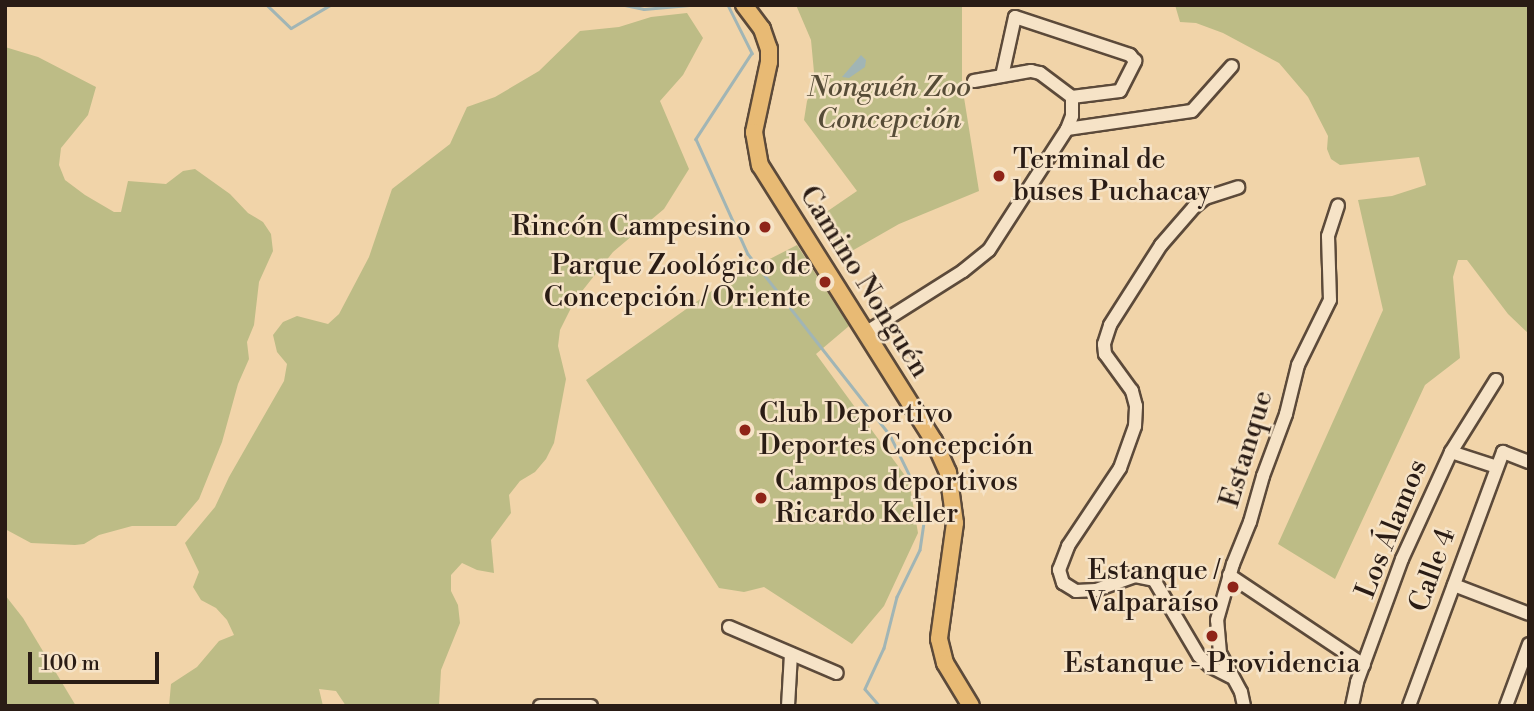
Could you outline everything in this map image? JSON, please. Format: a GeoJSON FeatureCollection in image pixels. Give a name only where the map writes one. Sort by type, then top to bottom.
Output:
{"type":"FeatureCollection","features":[{"type":"Feature","properties":{"kind":"main road","name":"Camino Nonguén"},"geometry":{"type":"LineString","coordinates":[[744,5],[762,29],[769,49],[769,62],[754,132],[757,157],[934,441],[948,472],[955,523],[939,639],[946,663],[971,706]]}},
{"type":"Feature","properties":{"kind":"street"},"geometry":{"type":"LineString","coordinates":[[974,81],[1031,71],[1040,74],[1072,97],[1120,91],[1135,61],[1133,57],[1016,17],[1002,76]]}},
{"type":"Feature","properties":{"kind":"street"},"geometry":{"type":"LineString","coordinates":[[1067,129],[1192,111],[1231,66]]}},
{"type":"Feature","properties":{"kind":"street"},"geometry":{"type":"LineString","coordinates":[[865,333],[983,256],[1000,235],[1067,129],[1073,110],[1072,97]]}},
{"type":"Feature","properties":{"kind":"street"},"geometry":{"type":"LineString","coordinates":[[1231,677],[1211,667],[1199,656],[1154,580],[1135,576],[1096,590],[1076,591],[1062,583],[1059,570],[1068,546],[1120,468],[1135,426],[1136,407],[1132,391],[1104,349],[1110,325],[1161,245],[1194,207],[1205,198],[1238,187]]}},
{"type":"Feature","properties":{"kind":"street","name":"Estanque"},"geometry":{"type":"LineString","coordinates":[[1244,706],[1241,692],[1223,662],[1217,637],[1219,610],[1286,414],[1298,365],[1330,300],[1332,283],[1328,243],[1338,206]]}},
{"type":"Feature","properties":{"kind":"street","name":"Los Álamos"},"geometry":{"type":"LineString","coordinates":[[1352,706],[1402,559],[1451,452],[1496,380]]}},
{"type":"Feature","properties":{"kind":"street"},"geometry":{"type":"LineString","coordinates":[[1451,452],[1497,467]]}},
{"type":"Feature","properties":{"kind":"street","name":"Calle 4"},"geometry":{"type":"LineString","coordinates":[[1409,706],[1503,452],[1529,462]]}},
{"type":"Feature","properties":{"kind":"street"},"geometry":{"type":"LineString","coordinates":[[1229,575],[1364,666]]}},
{"type":"Feature","properties":{"kind":"street"},"geometry":{"type":"LineString","coordinates":[[1454,585],[1529,614]]}},
{"type":"Feature","properties":{"kind":"street"},"geometry":{"type":"LineString","coordinates":[[729,626],[837,673]]}},
{"type":"Feature","properties":{"kind":"street"},"geometry":{"type":"LineString","coordinates":[[1506,706],[1529,644]]}},
{"type":"Feature","properties":{"kind":"street"},"geometry":{"type":"LineString","coordinates":[[788,706],[791,654]]}},
{"type":"Feature","properties":{"kind":"street"},"geometry":{"type":"LineString","coordinates":[[540,706],[591,706]]}},
{"type":"Feature","properties":{"kind":"green space","name":"Nonguén Zoo Concepción"},"geometry":{"type":"Polygon","coordinates":[[[796,5],[962,5],[962,85],[979,191],[899,224],[843,256],[819,217],[857,191],[804,120],[807,101],[815,83],[811,40],[796,5]]]}},
{"type":"Feature","properties":{"kind":"green space"},"geometry":{"type":"Polygon","coordinates":[[[1175,5],[1529,5],[1529,334],[1508,314],[1467,260],[1458,260],[1453,277],[1460,358],[1425,385],[1335,579],[1278,544],[1383,310],[1358,200],[1392,196],[1426,185],[1419,157],[1340,165],[1331,159],[1327,149],[1328,136],[1308,97],[1279,63],[1223,33],[1196,23],[1180,22],[1175,5]]]}},
{"type":"Feature","properties":{"kind":"green space"},"geometry":{"type":"Polygon","coordinates":[[[687,13],[703,38],[683,75],[660,101],[689,169],[664,209],[613,252],[575,300],[560,330],[558,346],[566,379],[554,443],[535,472],[520,481],[509,495],[511,513],[491,540],[494,573],[477,570],[462,563],[451,575],[451,591],[458,605],[460,623],[441,670],[439,705],[346,706],[336,691],[319,689],[323,706],[169,706],[171,684],[197,667],[219,641],[234,635],[227,620],[216,608],[201,600],[193,587],[199,572],[185,543],[215,507],[229,477],[284,381],[287,364],[277,352],[273,335],[283,322],[297,316],[328,324],[339,314],[369,257],[392,189],[450,144],[467,107],[495,97],[539,71],[580,31],[619,27],[651,17],[687,13]]]}},
{"type":"Feature","properties":{"kind":"green space"},"geometry":{"type":"Polygon","coordinates":[[[5,47],[38,57],[96,87],[88,115],[61,148],[59,165],[65,180],[85,195],[114,212],[121,212],[128,181],[166,184],[183,171],[195,169],[230,194],[248,213],[263,222],[271,234],[273,251],[259,282],[254,325],[247,342],[249,359],[238,384],[222,442],[199,499],[176,526],[132,526],[75,545],[31,543],[5,529],[5,47]]]}},
{"type":"Feature","properties":{"kind":"green space","name":"Club Deportivo Deportes Concepción"},"geometry":{"type":"Polygon","coordinates":[[[797,245],[849,326],[816,354],[909,481],[918,533],[884,606],[852,644],[764,587],[744,592],[719,588],[586,380],[723,283],[797,245]]]}},
{"type":"Feature","properties":{"kind":"green space"},"geometry":{"type":"Polygon","coordinates":[[[5,595],[23,618],[76,706],[5,706],[5,595]]]}},
{"type":"Feature","properties":{"kind":"shaded area"},"geometry":{"type":"Polygon","coordinates":[[[861,55],[866,60],[865,67],[849,78],[842,77],[861,55]]]}},
{"type":"Feature","properties":{"kind":"waterway"},"geometry":{"type":"LineString","coordinates":[[267,5],[291,28],[330,5]]}},
{"type":"Feature","properties":{"kind":"waterway"},"geometry":{"type":"LineString","coordinates":[[625,5],[644,9],[689,5]]}},
{"type":"Feature","properties":{"kind":"waterway"},"geometry":{"type":"LineString","coordinates":[[728,5],[752,53],[696,139],[748,254],[890,435],[926,509],[920,550],[897,597],[884,648],[865,689],[880,706]]}},
{"type":"Feature","properties":{"kind":"place","name":"Terminal de buses Puchacay"},"geometry":{"type":"Point","coordinates":[999,176]}},
{"type":"Feature","properties":{"kind":"place","name":"Rincón Campesino"},"geometry":{"type":"Point","coordinates":[765,227]}},
{"type":"Feature","properties":{"kind":"place","name":"Parque Zoológico de Concepción / Oriente"},"geometry":{"type":"Point","coordinates":[825,282]}},
{"type":"Feature","properties":{"kind":"place","name":"Club Deportivo Deportes Concepción"},"geometry":{"type":"Point","coordinates":[745,430]}},
{"type":"Feature","properties":{"kind":"place","name":"Campos deportivos Ricardo Keller"},"geometry":{"type":"Point","coordinates":[761,498]}},
{"type":"Feature","properties":{"kind":"place","name":"Estanque / Valparaíso"},"geometry":{"type":"Point","coordinates":[1233,587]}},
{"type":"Feature","properties":{"kind":"place","name":"Estanque - Providencia"},"geometry":{"type":"Point","coordinates":[1212,636]}}]}
